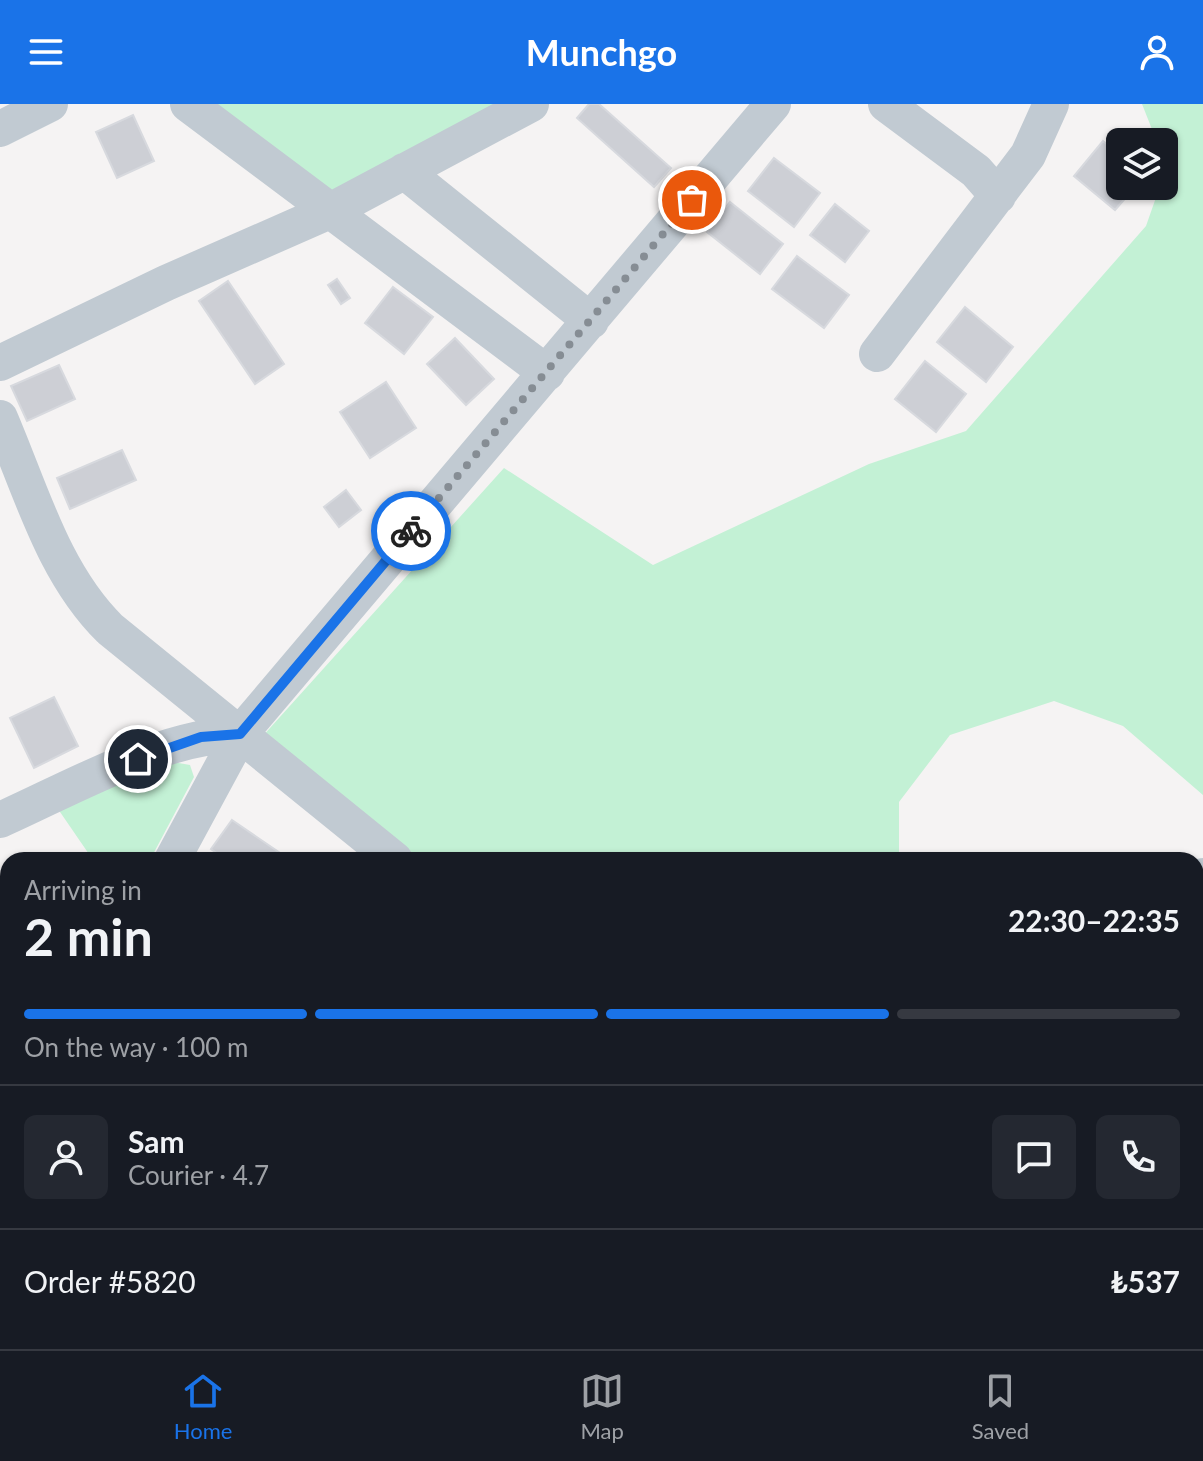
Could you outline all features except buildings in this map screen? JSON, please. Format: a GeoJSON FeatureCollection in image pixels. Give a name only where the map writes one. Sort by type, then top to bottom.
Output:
{"type":"FeatureCollection","features":[{"type":"Feature","properties":{"kind":"street"},"geometry":{"type":"LineString","coordinates":[[0,129],[50,104]]}},
{"type":"Feature","properties":{"kind":"street"},"geometry":{"type":"LineString","coordinates":[[188,104],[547,373]]}},
{"type":"Feature","properties":{"kind":"street"},"geometry":{"type":"LineString","coordinates":[[0,363],[166,283],[332,210],[531,104]]}},
{"type":"Feature","properties":{"kind":"street"},"geometry":{"type":"LineString","coordinates":[[176,852],[240,734],[773,104]]}},
{"type":"Feature","properties":{"kind":"street"},"geometry":{"type":"LineString","coordinates":[[886,104],[967,163],[998,196]]}},
{"type":"Feature","properties":{"kind":"street"},"geometry":{"type":"LineString","coordinates":[[877,354],[1028,155],[1051,104]]}},
{"type":"Feature","properties":{"kind":"street"},"geometry":{"type":"LineString","coordinates":[[404,171],[591,321]]}},
{"type":"Feature","properties":{"kind":"street"},"geometry":{"type":"LineString","coordinates":[[0,418],[67,576],[79,595],[110,629],[385,852]]}},
{"type":"Feature","properties":{"kind":"street"},"geometry":{"type":"LineString","coordinates":[[0,820],[166,747],[201,737],[240,734]]}},
{"type":"Feature","properties":{"kind":"green space"},"geometry":{"type":"Polygon","coordinates":[[[209,104],[512,104],[335,201],[209,104]]]}},
{"type":"Feature","properties":{"kind":"green space"},"geometry":{"type":"Polygon","coordinates":[[[1142,104],[1203,104],[1203,795],[1123,726],[1054,701],[950,735],[899,802],[899,852],[406,852],[261,738],[504,468],[653,565],[869,464],[966,431],[1146,226],[1155,200],[1178,200],[1178,128],[1151,128],[1142,104]]]}},
{"type":"Feature","properties":{"kind":"green space"},"geometry":{"type":"Polygon","coordinates":[[[173,762],[190,765],[194,777],[154,852],[88,852],[58,809],[173,762]]]}},
{"type":"Feature","properties":{"kind":"way so far"},"geometry":{"type":"LineString","coordinates":[[411,531],[692,200]]}},
{"type":"Feature","properties":{"kind":"route"},"geometry":{"type":"LineString","coordinates":[[138,759],[201,737],[240,734],[411,531]]}}]}
